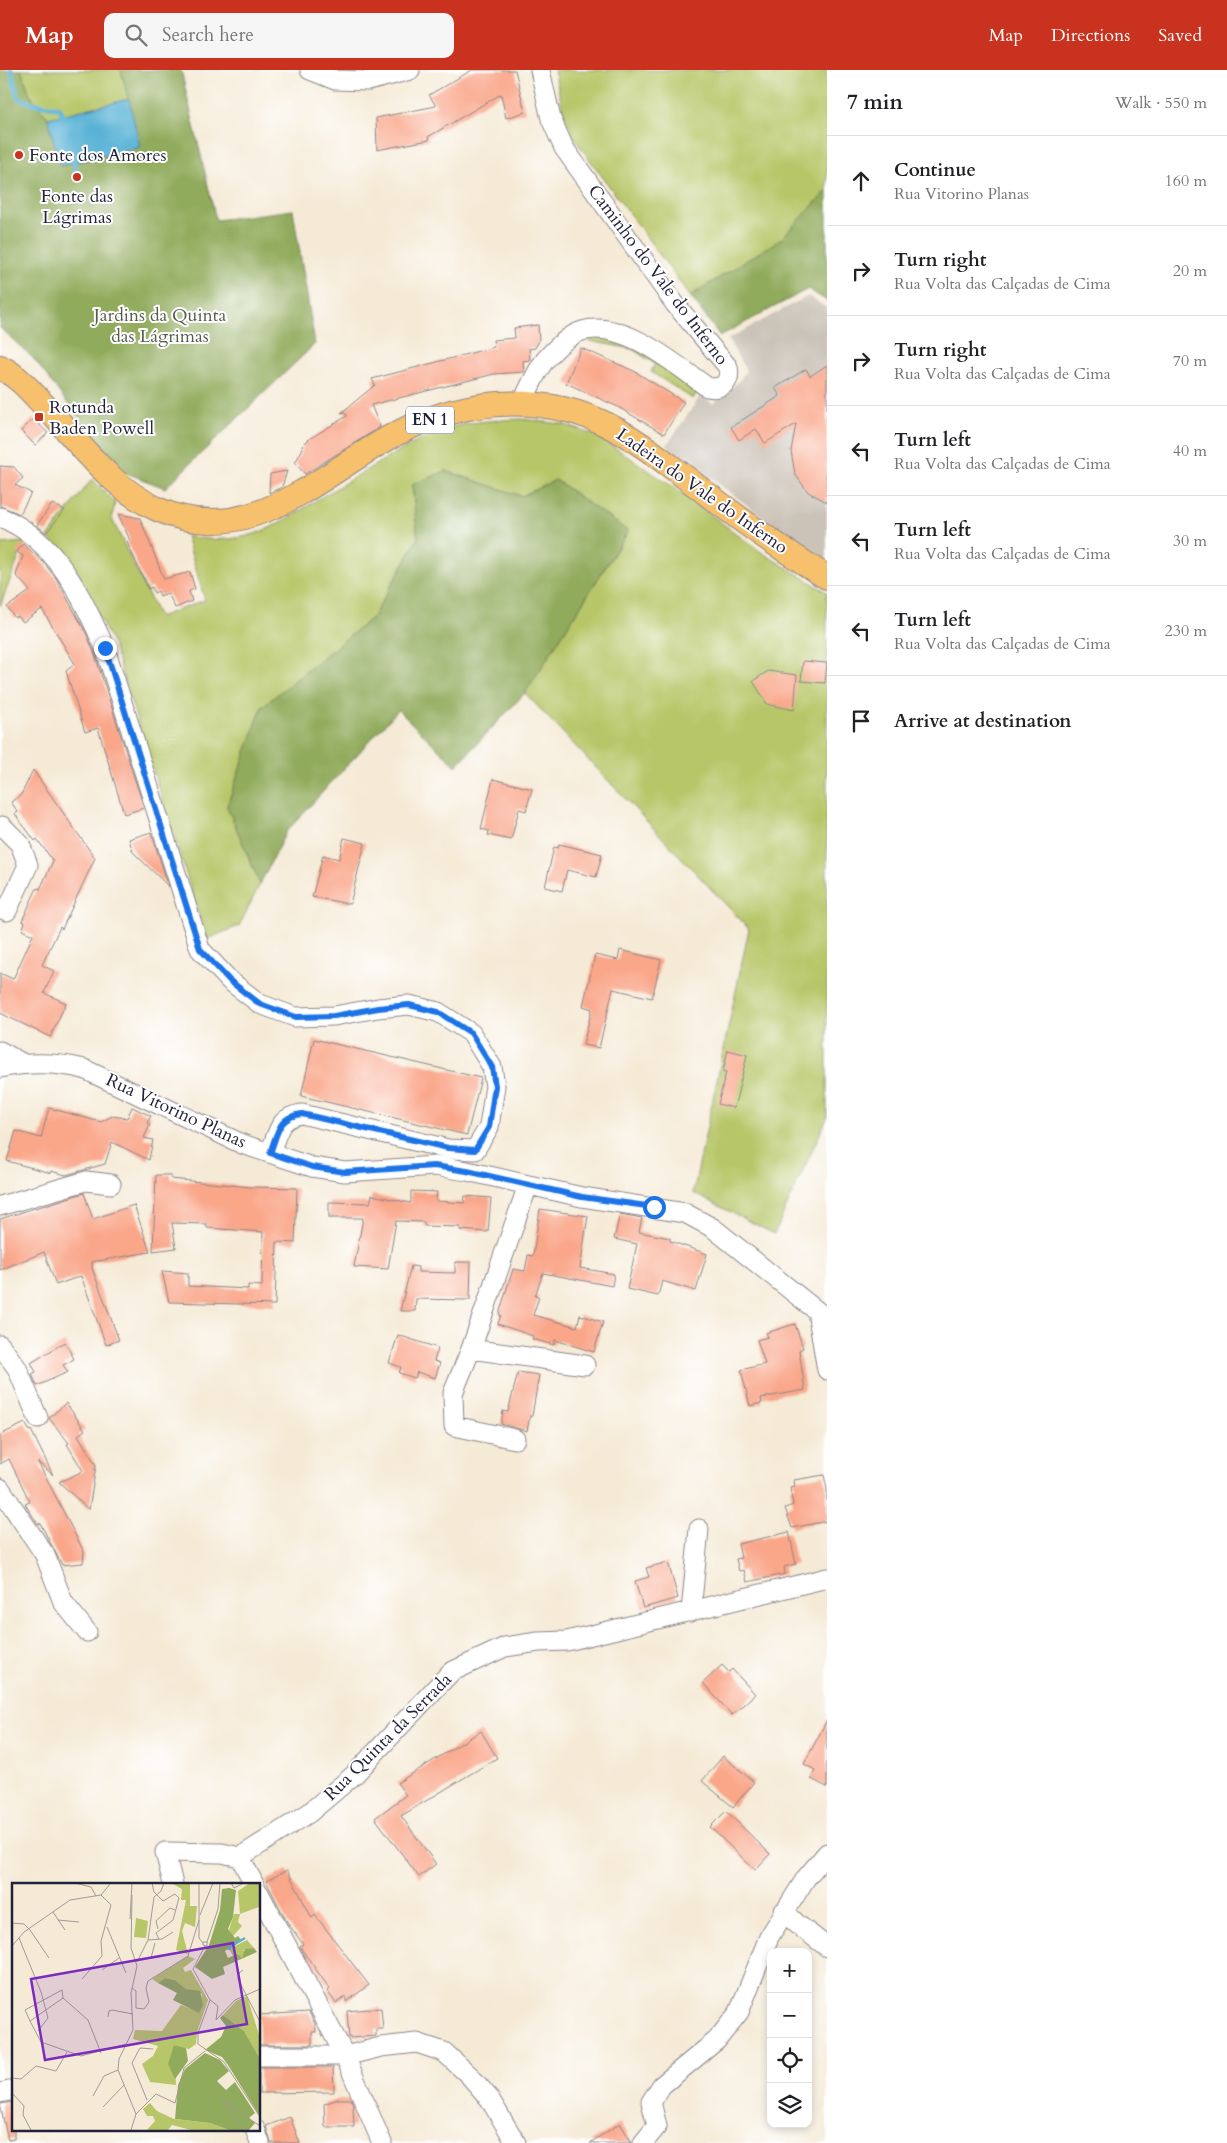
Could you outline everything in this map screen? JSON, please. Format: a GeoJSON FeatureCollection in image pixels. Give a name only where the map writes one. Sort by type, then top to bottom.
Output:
{"type":"FeatureCollection","features":[{"type":"Feature","properties":{"kind":"main road","name":"Ladeira do Vale do Inferno"},"geometry":{"type":"LineString","coordinates":[[0,367],[24,384],[100,467],[128,492],[158,509],[187,519],[216,522],[244,518],[281,505],[395,435],[444,414],[481,405],[522,403],[564,409],[603,422],[639,442],[766,539],[827,576]]}},
{"type":"Feature","properties":{"kind":"street"},"geometry":{"type":"LineString","coordinates":[[310,70],[335,80],[368,81],[410,70]]}},
{"type":"Feature","properties":{"kind":"street","name":"Caminho do Vale do Inferno"},"geometry":{"type":"LineString","coordinates":[[522,403],[545,360],[580,331],[605,330],[620,333],[664,357],[707,388],[721,386],[727,382],[730,375],[728,367],[675,304],[564,148],[551,119],[540,70]]}},
{"type":"Feature","properties":{"kind":"street"},"geometry":{"type":"LineString","coordinates":[[0,517],[9,520],[42,544],[72,580],[89,613],[105,648],[200,949],[230,981],[260,1004],[296,1017],[334,1016],[378,1008],[409,1005],[438,1012],[471,1033],[492,1067],[495,1086],[489,1127],[475,1150],[448,1148],[302,1114],[290,1116],[282,1123],[270,1153]]}},
{"type":"Feature","properties":{"kind":"street"},"geometry":{"type":"LineString","coordinates":[[0,908],[7,911],[28,865],[20,844],[2,826]]}},
{"type":"Feature","properties":{"kind":"street","name":"Rua Vitorino Planas"},"geometry":{"type":"LineString","coordinates":[[0,1051],[22,1063]]}},
{"type":"Feature","properties":{"kind":"street","name":"Rua Vitorino Planas"},"geometry":{"type":"LineString","coordinates":[[0,1068],[22,1063],[58,1063],[84,1069],[242,1144],[312,1167],[345,1172],[434,1166],[467,1171],[582,1197],[684,1213],[713,1228],[822,1315]]}},
{"type":"Feature","properties":{"kind":"street"},"geometry":{"type":"LineString","coordinates":[[0,1206],[86,1181],[111,1184]]}},
{"type":"Feature","properties":{"kind":"street"},"geometry":{"type":"LineString","coordinates":[[516,1439],[454,1426],[453,1393],[471,1349],[528,1185]]}},
{"type":"Feature","properties":{"kind":"street"},"geometry":{"type":"LineString","coordinates":[[822,1315],[827,1370]]}},
{"type":"Feature","properties":{"kind":"street"},"geometry":{"type":"LineString","coordinates":[[0,1345],[17,1368],[38,1418]]}},
{"type":"Feature","properties":{"kind":"street"},"geometry":{"type":"LineString","coordinates":[[471,1349],[585,1365]]}},
{"type":"Feature","properties":{"kind":"street"},"geometry":{"type":"LineString","coordinates":[[0,1488],[45,1555],[63,1602],[87,1632]]}},
{"type":"Feature","properties":{"kind":"street"},"geometry":{"type":"LineString","coordinates":[[692,1612],[699,1529]]}},
{"type":"Feature","properties":{"kind":"street","name":"Rua Quinta da Serrada"},"geometry":{"type":"LineString","coordinates":[[240,1857],[310,1813],[348,1780],[452,1672],[505,1646],[567,1641],[827,1578]]}},
{"type":"Feature","properties":{"kind":"street"},"geometry":{"type":"LineString","coordinates":[[173,1883],[165,1852],[222,1853],[240,1857],[253,1883]]}},
{"type":"Feature","properties":{"kind":"street"},"geometry":{"type":"LineString","coordinates":[[643,2143],[657,2126],[651,2102],[662,2085],[717,2040],[739,2012],[770,1937],[784,1911],[806,1878],[827,1853]]}},
{"type":"Feature","properties":{"kind":"street"},"geometry":{"type":"LineString","coordinates":[[260,1895],[345,2056],[382,2143]]}},
{"type":"Feature","properties":{"kind":"street"},"geometry":{"type":"LineString","coordinates":[[784,1911],[796,1924],[827,1947]]}},
{"type":"Feature","properties":{"kind":"street"},"geometry":{"type":"LineString","coordinates":[[260,2056],[345,2056],[381,2047],[417,2043],[444,2052],[469,2075],[489,2098],[516,2143]]}},
{"type":"Feature","properties":{"kind":"street"},"geometry":{"type":"LineString","coordinates":[[255,2130],[260,2143]]}},
{"type":"Feature","properties":{"kind":"shaded area"},"geometry":{"type":"Polygon","coordinates":[[[808,296],[827,308],[827,565],[667,445],[701,395],[713,404],[738,382],[746,371],[728,339],[808,296]]]}},
{"type":"Feature","properties":{"kind":"green space","name":"Jardins da Quinta das Lágrimas"},"geometry":{"type":"Polygon","coordinates":[[[0,70],[21,70],[30,95],[48,118],[60,166],[140,147],[121,70],[181,70],[216,220],[293,210],[315,344],[165,488],[124,472],[94,438],[33,358],[0,328],[0,70]]]}},
{"type":"Feature","properties":{"kind":"green space"},"geometry":{"type":"Polygon","coordinates":[[[21,70],[121,70],[129,99],[48,118],[30,95],[21,70]]]}},
{"type":"Feature","properties":{"kind":"green space"},"geometry":{"type":"Polygon","coordinates":[[[554,70],[827,70],[827,191],[781,239],[690,296],[576,141],[564,115],[554,70]]]}},
{"type":"Feature","properties":{"kind":"green space"},"geometry":{"type":"Polygon","coordinates":[[[827,191],[827,301],[808,289],[720,336],[690,296],[781,239],[827,191]]]}},
{"type":"Feature","properties":{"kind":"green space"},"geometry":{"type":"Polygon","coordinates":[[[589,334],[633,345],[698,391],[693,399],[651,372],[655,364],[632,349],[590,341],[584,336],[589,334]]]}},
{"type":"Feature","properties":{"kind":"green space"},"geometry":{"type":"Polygon","coordinates":[[[522,419],[562,424],[598,436],[676,489],[761,552],[827,592],[827,1118],[774,1234],[693,1193],[749,929],[525,693],[628,532],[556,480],[522,496],[446,471],[412,485],[418,539],[373,617],[262,707],[227,806],[260,884],[239,926],[207,939],[113,645],[79,575],[48,537],[92,479],[115,502],[112,519],[159,617],[205,600],[186,536],[209,539],[239,538],[266,530],[396,453],[443,430],[472,423],[522,419]]]}},
{"type":"Feature","properties":{"kind":"green space"},"geometry":{"type":"Polygon","coordinates":[[[446,471],[522,496],[555,480],[628,531],[525,693],[456,766],[398,710],[286,832],[260,884],[227,806],[262,707],[373,617],[418,539],[412,485],[446,471]]]}},
{"type":"Feature","properties":{"kind":"green space"},"geometry":{"type":"Polygon","coordinates":[[[25,542],[0,606],[0,544],[25,542]]]}},
{"type":"Feature","properties":{"kind":"water"},"geometry":{"type":"Polygon","coordinates":[[[129,99],[140,147],[60,166],[48,118],[129,99]]]}},
{"type":"Feature","properties":{"kind":"building"},"geometry":{"type":"Polygon","coordinates":[[[472,70],[515,70],[525,112],[506,118],[501,94],[428,137],[429,140],[377,150],[376,118],[436,106],[429,95],[472,70]]]}},
{"type":"Feature","properties":{"kind":"building"},"geometry":{"type":"Polygon","coordinates":[[[538,325],[539,341],[535,348],[529,349],[530,360],[523,361],[524,372],[494,374],[371,405],[380,427],[305,474],[295,463],[303,448],[302,446],[309,439],[347,416],[345,412],[341,413],[375,385],[372,379],[494,347],[493,340],[515,338],[514,328],[538,325]]]}},
{"type":"Feature","properties":{"kind":"building"},"geometry":{"type":"Polygon","coordinates":[[[581,348],[634,371],[684,402],[664,434],[618,407],[566,383],[581,348]]]}},
{"type":"Feature","properties":{"kind":"building"},"geometry":{"type":"Polygon","coordinates":[[[827,365],[827,502],[808,492],[795,474],[791,451],[796,424],[765,443],[756,429],[739,440],[731,427],[780,396],[775,388],[806,369],[810,376],[827,365]]]}},
{"type":"Feature","properties":{"kind":"building"},"geometry":{"type":"Polygon","coordinates":[[[33,419],[48,433],[35,445],[21,431],[33,419]]]}},
{"type":"Feature","properties":{"kind":"building"},"geometry":{"type":"Polygon","coordinates":[[[0,466],[14,467],[23,478],[15,485],[31,493],[20,514],[0,506],[0,466]]]}},
{"type":"Feature","properties":{"kind":"building"},"geometry":{"type":"Polygon","coordinates":[[[287,471],[282,487],[269,493],[270,474],[287,471]]]}},
{"type":"Feature","properties":{"kind":"building"},"geometry":{"type":"Polygon","coordinates":[[[52,504],[65,510],[46,533],[37,525],[52,504]]]}},
{"type":"Feature","properties":{"kind":"building"},"geometry":{"type":"Polygon","coordinates":[[[118,514],[140,518],[164,579],[190,572],[195,589],[189,591],[192,601],[175,608],[168,593],[160,596],[158,591],[154,593],[152,587],[148,589],[127,542],[130,540],[118,514]]]}},
{"type":"Feature","properties":{"kind":"building"},"geometry":{"type":"Polygon","coordinates":[[[23,544],[43,562],[56,578],[86,633],[94,652],[144,808],[124,814],[98,728],[85,732],[66,671],[75,664],[42,609],[23,622],[18,616],[15,618],[7,607],[30,591],[16,575],[23,556],[17,552],[23,544]]]}},
{"type":"Feature","properties":{"kind":"building"},"geometry":{"type":"Polygon","coordinates":[[[803,661],[827,663],[825,683],[801,681],[803,661]]]}},
{"type":"Feature","properties":{"kind":"building"},"geometry":{"type":"Polygon","coordinates":[[[768,671],[797,675],[794,710],[767,704],[753,681],[768,671]]]}},
{"type":"Feature","properties":{"kind":"building"},"geometry":{"type":"Polygon","coordinates":[[[33,770],[95,858],[62,929],[60,927],[42,965],[54,971],[44,993],[66,1003],[50,1037],[0,1013],[0,973],[13,979],[33,935],[22,930],[25,922],[22,921],[37,888],[40,889],[53,861],[15,814],[18,812],[11,802],[21,795],[33,770]]]}},
{"type":"Feature","properties":{"kind":"building"},"geometry":{"type":"Polygon","coordinates":[[[493,779],[532,789],[526,811],[519,809],[511,840],[488,835],[489,831],[481,829],[493,779]]]}},
{"type":"Feature","properties":{"kind":"building"},"geometry":{"type":"Polygon","coordinates":[[[151,832],[169,887],[133,852],[129,839],[151,832]]]}},
{"type":"Feature","properties":{"kind":"building"},"geometry":{"type":"Polygon","coordinates":[[[344,838],[365,843],[350,904],[312,897],[323,855],[339,859],[344,838]]]}},
{"type":"Feature","properties":{"kind":"building"},"geometry":{"type":"Polygon","coordinates":[[[559,844],[602,854],[596,877],[567,870],[562,891],[545,887],[554,847],[558,848],[559,844]]]}},
{"type":"Feature","properties":{"kind":"building"},"geometry":{"type":"Polygon","coordinates":[[[620,950],[661,960],[652,998],[613,989],[599,1048],[583,1045],[592,1009],[583,1006],[595,955],[618,960],[620,950]]]}},
{"type":"Feature","properties":{"kind":"building"},"geometry":{"type":"Polygon","coordinates":[[[314,1039],[481,1078],[467,1135],[301,1096],[314,1039]]]}},
{"type":"Feature","properties":{"kind":"building"},"geometry":{"type":"Polygon","coordinates":[[[728,1050],[747,1055],[734,1108],[718,1104],[726,1072],[723,1071],[728,1050]]]}},
{"type":"Feature","properties":{"kind":"building"},"geometry":{"type":"Polygon","coordinates":[[[132,1107],[151,1116],[147,1123],[150,1125],[144,1138],[153,1140],[149,1160],[112,1142],[105,1164],[66,1175],[51,1171],[51,1173],[7,1161],[16,1131],[41,1138],[49,1108],[101,1122],[112,1116],[127,1118],[132,1107]]]}},
{"type":"Feature","properties":{"kind":"building"},"geometry":{"type":"Polygon","coordinates":[[[156,1175],[171,1175],[171,1179],[250,1187],[297,1188],[295,1243],[277,1242],[275,1305],[169,1302],[162,1271],[188,1273],[188,1286],[248,1289],[248,1285],[262,1286],[263,1232],[207,1228],[207,1224],[172,1223],[176,1248],[153,1251],[156,1175]]]}},
{"type":"Feature","properties":{"kind":"building"},"geometry":{"type":"Polygon","coordinates":[[[411,1191],[437,1192],[436,1201],[464,1203],[465,1196],[491,1198],[488,1232],[460,1230],[460,1227],[424,1226],[424,1222],[396,1221],[388,1269],[354,1267],[363,1218],[329,1218],[329,1202],[370,1203],[372,1195],[411,1203],[411,1191]]]}},
{"type":"Feature","properties":{"kind":"building"},"geometry":{"type":"Polygon","coordinates":[[[84,1193],[93,1219],[134,1205],[150,1252],[92,1262],[92,1268],[119,1340],[106,1345],[81,1276],[56,1285],[44,1252],[0,1270],[0,1219],[84,1193]]]}},
{"type":"Feature","properties":{"kind":"building"},"geometry":{"type":"Polygon","coordinates":[[[540,1209],[588,1216],[580,1268],[614,1274],[612,1286],[543,1273],[535,1296],[539,1297],[533,1315],[577,1327],[580,1315],[603,1322],[594,1352],[555,1340],[554,1345],[532,1339],[533,1336],[498,1324],[501,1315],[499,1314],[513,1269],[525,1271],[528,1255],[533,1256],[540,1209]]]}},
{"type":"Feature","properties":{"kind":"building"},"geometry":{"type":"Polygon","coordinates":[[[620,1214],[642,1218],[639,1232],[670,1238],[670,1241],[707,1254],[696,1291],[662,1281],[658,1296],[627,1289],[637,1244],[614,1239],[620,1214]]]}},
{"type":"Feature","properties":{"kind":"building"},"geometry":{"type":"Polygon","coordinates":[[[455,1262],[471,1262],[470,1300],[416,1299],[415,1311],[400,1311],[411,1266],[418,1267],[418,1272],[455,1273],[455,1262]]]}},
{"type":"Feature","properties":{"kind":"building"},"geometry":{"type":"Polygon","coordinates":[[[795,1324],[803,1348],[799,1350],[805,1390],[761,1398],[762,1403],[750,1406],[741,1370],[765,1364],[757,1340],[768,1337],[766,1333],[795,1324]]]}},
{"type":"Feature","properties":{"kind":"building"},"geometry":{"type":"Polygon","coordinates":[[[398,1335],[438,1348],[434,1361],[440,1363],[435,1378],[417,1372],[415,1378],[399,1373],[401,1367],[389,1363],[398,1335]]]}},
{"type":"Feature","properties":{"kind":"building"},"geometry":{"type":"Polygon","coordinates":[[[65,1342],[74,1359],[63,1365],[68,1372],[37,1386],[32,1374],[36,1372],[31,1363],[65,1342]]]}},
{"type":"Feature","properties":{"kind":"building"},"geometry":{"type":"Polygon","coordinates":[[[518,1372],[539,1375],[532,1416],[530,1416],[527,1431],[501,1424],[503,1411],[508,1412],[518,1372]]]}},
{"type":"Feature","properties":{"kind":"building"},"geometry":{"type":"Polygon","coordinates":[[[66,1403],[85,1430],[78,1435],[96,1465],[89,1510],[59,1482],[83,1471],[67,1444],[69,1443],[49,1418],[66,1403]]]}},
{"type":"Feature","properties":{"kind":"building"},"geometry":{"type":"Polygon","coordinates":[[[25,1423],[31,1430],[53,1475],[38,1462],[84,1552],[83,1563],[62,1565],[40,1523],[38,1524],[25,1504],[30,1502],[9,1459],[0,1464],[0,1435],[25,1423]]]}},
{"type":"Feature","properties":{"kind":"building"},"geometry":{"type":"Polygon","coordinates":[[[824,1475],[827,1489],[827,1521],[792,1528],[785,1508],[793,1505],[790,1488],[795,1487],[794,1480],[824,1475]]]}},
{"type":"Feature","properties":{"kind":"building"},"geometry":{"type":"Polygon","coordinates":[[[789,1532],[796,1564],[784,1567],[785,1574],[747,1582],[744,1570],[739,1571],[736,1559],[741,1558],[738,1544],[789,1532]]]}},
{"type":"Feature","properties":{"kind":"building"},"geometry":{"type":"Polygon","coordinates":[[[668,1562],[678,1598],[643,1608],[635,1581],[649,1577],[646,1568],[668,1562]]]}},
{"type":"Feature","properties":{"kind":"building"},"geometry":{"type":"Polygon","coordinates":[[[722,1665],[729,1672],[732,1669],[755,1694],[732,1715],[703,1683],[722,1665]]]}},
{"type":"Feature","properties":{"kind":"building"},"geometry":{"type":"Polygon","coordinates":[[[827,1720],[827,1787],[811,1779],[815,1770],[804,1764],[827,1720]]]}},
{"type":"Feature","properties":{"kind":"building"},"geometry":{"type":"Polygon","coordinates":[[[481,1731],[497,1758],[401,1816],[436,1864],[419,1877],[375,1818],[406,1795],[397,1783],[481,1731]]]}},
{"type":"Feature","properties":{"kind":"building"},"geometry":{"type":"Polygon","coordinates":[[[723,1756],[754,1782],[733,1807],[702,1781],[723,1756]]]}},
{"type":"Feature","properties":{"kind":"building"},"geometry":{"type":"Polygon","coordinates":[[[726,1811],[770,1854],[755,1870],[710,1827],[726,1811]]]}},
{"type":"Feature","properties":{"kind":"building"},"geometry":{"type":"Polygon","coordinates":[[[287,1870],[312,1918],[315,1915],[369,1985],[346,2002],[346,1996],[336,2003],[327,1991],[330,1989],[302,1950],[300,1946],[303,1944],[287,1922],[266,1881],[287,1870]]]}},
{"type":"Feature","properties":{"kind":"building"},"geometry":{"type":"Polygon","coordinates":[[[381,2008],[383,2029],[376,2029],[376,2036],[349,2038],[347,2011],[381,2008]]]}},
{"type":"Feature","properties":{"kind":"building"},"geometry":{"type":"Polygon","coordinates":[[[309,2012],[315,2024],[316,2032],[312,2032],[312,2045],[260,2045],[260,2015],[309,2012]]]}},
{"type":"Feature","properties":{"kind":"building"},"geometry":{"type":"Polygon","coordinates":[[[260,2067],[333,2067],[334,2092],[260,2093],[260,2067]]]}},
{"type":"Feature","properties":{"kind":"building"},"geometry":{"type":"Polygon","coordinates":[[[338,2099],[351,2099],[354,2127],[325,2127],[324,2104],[338,2099]]]}},
{"type":"Feature","properties":{"kind":"building"},"geometry":{"type":"Polygon","coordinates":[[[12,2102],[12,2130],[14,2130],[14,2139],[8,2140],[0,2104],[12,2102]]]}},
{"type":"Feature","properties":{"kind":"building"},"geometry":{"type":"Polygon","coordinates":[[[290,2117],[300,2143],[271,2143],[266,2126],[290,2117]]]}},
{"type":"Feature","properties":{"kind":"building"},"geometry":{"type":"Polygon","coordinates":[[[620,2123],[632,2143],[590,2143],[620,2123]]]}},
{"type":"Feature","properties":{"kind":"waterway"},"geometry":{"type":"LineString","coordinates":[[11,70],[18,98],[32,103],[60,108],[64,120]]}},
{"type":"Feature","properties":{"kind":"waterway"},"geometry":{"type":"LineString","coordinates":[[73,158],[77,177]]}},
{"type":"Feature","properties":{"kind":"place","name":"Fonte dos Amores"},"geometry":{"type":"Point","coordinates":[19,155]}},
{"type":"Feature","properties":{"kind":"place","name":"Fonte das Lágrimas"},"geometry":{"type":"Point","coordinates":[77,177]}},
{"type":"Feature","properties":{"kind":"place","name":"Rotunda Baden Powell"},"geometry":{"type":"Point","coordinates":[39,417]}},
{"type":"Feature","properties":{"kind":"route"},"geometry":{"type":"LineString","coordinates":[[105,648],[200,949],[230,981],[260,1004],[296,1017],[334,1016],[378,1008],[409,1005],[438,1012],[471,1033],[492,1067],[495,1086],[489,1127],[475,1150],[448,1148],[302,1114],[290,1116],[282,1123],[270,1153],[312,1167],[345,1172],[434,1166],[467,1171],[582,1197],[654,1207]]}}]}
